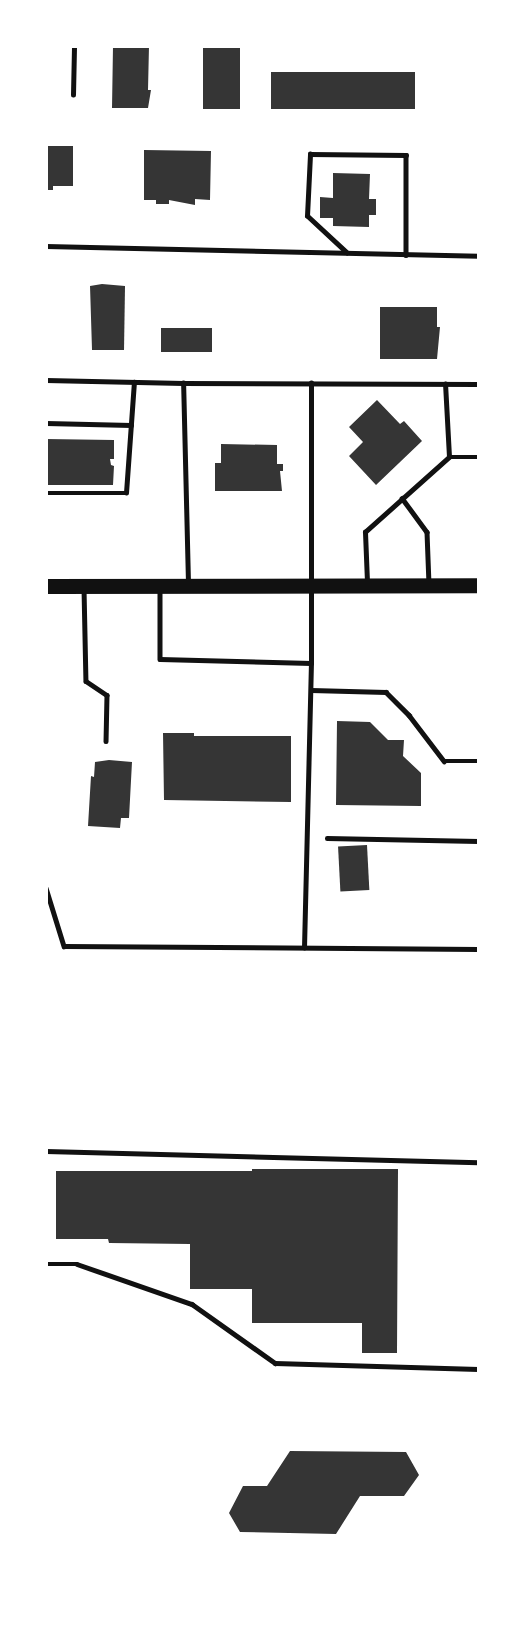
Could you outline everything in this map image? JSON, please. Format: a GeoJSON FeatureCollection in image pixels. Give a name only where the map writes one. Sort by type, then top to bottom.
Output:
{"type":"FeatureCollection","features":[{"type":"Feature","properties":{"kind":"main road"},"geometry":{"type":"LineString","coordinates":[[46,586],[478,585]]}},
{"type":"Feature","properties":{"kind":"lane"},"geometry":{"type":"LineString","coordinates":[[74,46],[74,95]]}},
{"type":"Feature","properties":{"kind":"lane"},"geometry":{"type":"LineString","coordinates":[[347,253],[308,216],[310,154],[406,155],[406,255]]}},
{"type":"Feature","properties":{"kind":"lane"},"geometry":{"type":"LineString","coordinates":[[46,246],[478,256]]}},
{"type":"Feature","properties":{"kind":"lane"},"geometry":{"type":"LineString","coordinates":[[46,380],[478,384]]}},
{"type":"Feature","properties":{"kind":"lane"},"geometry":{"type":"LineString","coordinates":[[46,493],[126,493],[134,382]]}},
{"type":"Feature","properties":{"kind":"lane"},"geometry":{"type":"LineString","coordinates":[[183,383],[188,585]]}},
{"type":"Feature","properties":{"kind":"lane"},"geometry":{"type":"LineString","coordinates":[[304,948],[312,586],[311,384]]}},
{"type":"Feature","properties":{"kind":"lane"},"geometry":{"type":"LineString","coordinates":[[445,384],[449,457]]}},
{"type":"Feature","properties":{"kind":"lane"},"geometry":{"type":"LineString","coordinates":[[46,423],[131,425]]}},
{"type":"Feature","properties":{"kind":"lane"},"geometry":{"type":"LineString","coordinates":[[367,585],[365,532],[449,457],[478,457]]}},
{"type":"Feature","properties":{"kind":"lane"},"geometry":{"type":"LineString","coordinates":[[402,498],[428,532],[429,585]]}},
{"type":"Feature","properties":{"kind":"lane"},"geometry":{"type":"LineString","coordinates":[[84,586],[86,681],[107,695],[106,741]]}},
{"type":"Feature","properties":{"kind":"lane"},"geometry":{"type":"LineString","coordinates":[[160,586],[160,658],[311,663]]}},
{"type":"Feature","properties":{"kind":"lane"},"geometry":{"type":"LineString","coordinates":[[310,690],[386,692],[409,715],[444,761],[478,761]]}},
{"type":"Feature","properties":{"kind":"lane"},"geometry":{"type":"LineString","coordinates":[[327,838],[478,841]]}},
{"type":"Feature","properties":{"kind":"lane"},"geometry":{"type":"LineString","coordinates":[[46,888],[64,946],[478,949]]}},
{"type":"Feature","properties":{"kind":"lane"},"geometry":{"type":"LineString","coordinates":[[46,1151],[478,1162]]}},
{"type":"Feature","properties":{"kind":"lane"},"geometry":{"type":"LineString","coordinates":[[46,1263],[77,1264],[192,1304],[274,1364],[478,1369]]}},
{"type":"Feature","properties":{"kind":"building"},"geometry":{"type":"Polygon","coordinates":[[[113,46],[149,46],[148,90],[151,90],[148,108],[112,108],[113,46]]]}},
{"type":"Feature","properties":{"kind":"building"},"geometry":{"type":"Polygon","coordinates":[[[203,46],[240,46],[240,109],[203,109],[203,46]]]}},
{"type":"Feature","properties":{"kind":"building"},"geometry":{"type":"Polygon","coordinates":[[[271,72],[415,72],[415,109],[271,109],[271,72]]]}},
{"type":"Feature","properties":{"kind":"building"},"geometry":{"type":"Polygon","coordinates":[[[46,146],[73,146],[73,186],[53,186],[53,190],[46,190],[46,146]]]}},
{"type":"Feature","properties":{"kind":"building"},"geometry":{"type":"Polygon","coordinates":[[[144,150],[211,151],[210,200],[195,199],[195,205],[169,200],[169,204],[156,204],[156,200],[144,200],[144,150]]]}},
{"type":"Feature","properties":{"kind":"building"},"geometry":{"type":"Polygon","coordinates":[[[333,173],[370,174],[369,199],[376,199],[376,215],[369,215],[369,227],[333,226],[333,218],[320,218],[320,197],[333,198],[333,173]]]}},
{"type":"Feature","properties":{"kind":"building"},"geometry":{"type":"Polygon","coordinates":[[[102,284],[125,286],[124,350],[92,350],[90,286],[102,284]]]}},
{"type":"Feature","properties":{"kind":"building"},"geometry":{"type":"Polygon","coordinates":[[[380,307],[437,307],[437,327],[440,327],[437,359],[380,359],[380,307]]]}},
{"type":"Feature","properties":{"kind":"building"},"geometry":{"type":"Polygon","coordinates":[[[161,328],[212,328],[212,352],[161,352],[161,328]]]}},
{"type":"Feature","properties":{"kind":"building"},"geometry":{"type":"Polygon","coordinates":[[[377,400],[400,424],[404,421],[422,441],[376,485],[349,456],[363,442],[349,427],[377,400]]]}},
{"type":"Feature","properties":{"kind":"building"},"geometry":{"type":"Polygon","coordinates":[[[46,439],[114,440],[114,459],[110,459],[111,465],[114,466],[113,485],[46,485],[46,439]]]}},
{"type":"Feature","properties":{"kind":"building"},"geometry":{"type":"Polygon","coordinates":[[[221,444],[277,445],[277,464],[283,464],[283,471],[280,471],[282,491],[215,491],[215,463],[221,463],[221,444]]]}},
{"type":"Feature","properties":{"kind":"building"},"geometry":{"type":"Polygon","coordinates":[[[337,721],[370,722],[388,740],[404,740],[403,756],[421,773],[421,806],[336,805],[337,721]]]}},
{"type":"Feature","properties":{"kind":"building"},"geometry":{"type":"Polygon","coordinates":[[[163,733],[194,733],[194,736],[291,736],[291,802],[164,800],[163,733]]]}},
{"type":"Feature","properties":{"kind":"building"},"geometry":{"type":"Polygon","coordinates":[[[109,760],[132,762],[129,818],[121,818],[120,828],[88,826],[91,776],[94,777],[95,762],[109,760]]]}},
{"type":"Feature","properties":{"kind":"building"},"geometry":{"type":"Polygon","coordinates":[[[367,845],[369,890],[340,891],[338,847],[367,845]]]}},
{"type":"Feature","properties":{"kind":"building"},"geometry":{"type":"Polygon","coordinates":[[[252,1169],[398,1169],[397,1353],[362,1353],[362,1323],[252,1323],[252,1289],[190,1289],[190,1244],[109,1243],[108,1239],[56,1239],[56,1171],[252,1171],[252,1169]]]}},
{"type":"Feature","properties":{"kind":"building"},"geometry":{"type":"Polygon","coordinates":[[[290,1451],[406,1452],[419,1475],[404,1496],[360,1496],[336,1534],[240,1532],[229,1513],[243,1486],[267,1486],[290,1451]]]}}]}
